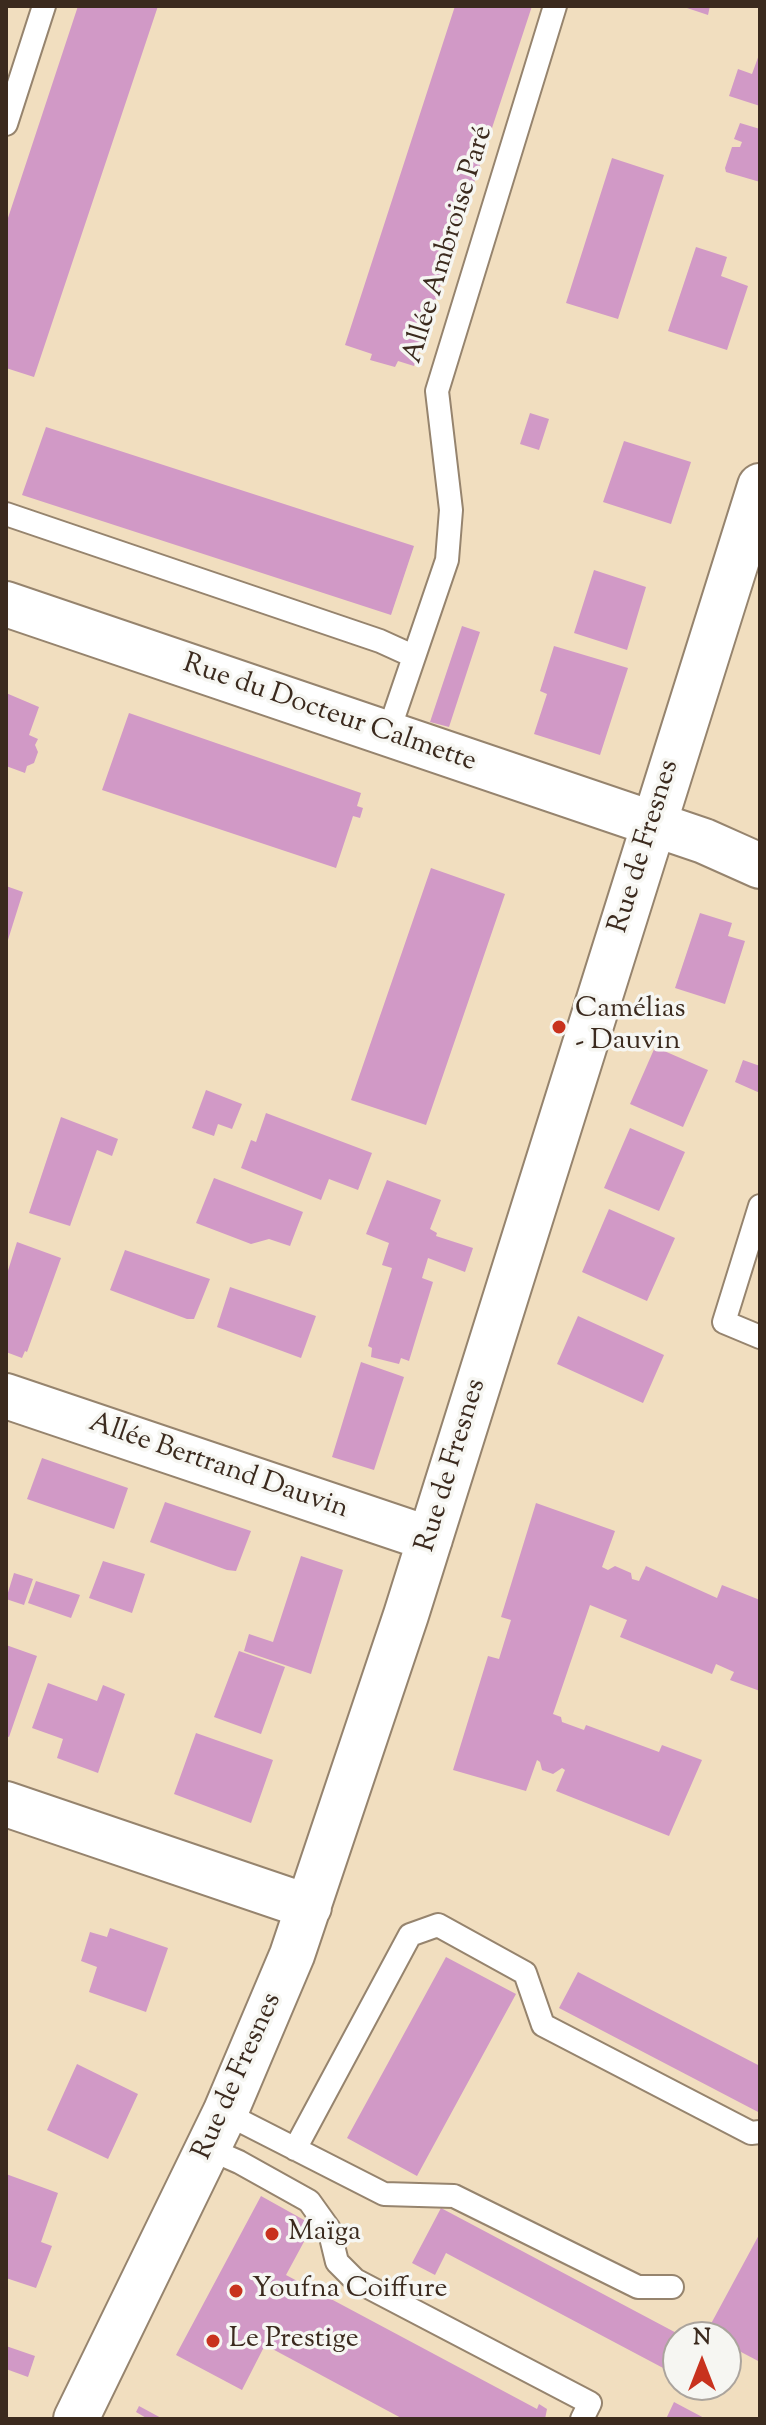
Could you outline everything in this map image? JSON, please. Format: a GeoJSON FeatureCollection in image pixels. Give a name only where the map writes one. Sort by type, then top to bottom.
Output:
{"type":"FeatureCollection","features":[{"type":"Feature","properties":{"kind":"street","name":"Rue de Fresnes"},"geometry":{"type":"LineString","coordinates":[[76,2419],[265,2023],[309,1907],[430,1539],[760,486]]}},
{"type":"Feature","properties":{"kind":"street","name":"Rue du Docteur Calmette"},"geometry":{"type":"LineString","coordinates":[[6,604],[387,736],[704,841],[760,866]]}},
{"type":"Feature","properties":{"kind":"street","name":"Allée Bertrand Dauvin"},"geometry":{"type":"LineString","coordinates":[[6,1396],[430,1539]]}},
{"type":"Feature","properties":{"kind":"street"},"geometry":{"type":"LineString","coordinates":[[6,1804],[309,1907]]}},
{"type":"Feature","properties":{"kind":"lane"},"geometry":{"type":"LineString","coordinates":[[6,124],[44,6]]}},
{"type":"Feature","properties":{"kind":"lane","name":"Allée Ambroise Paré"},"geometry":{"type":"LineString","coordinates":[[387,736],[447,560],[451,510],[437,391],[555,6]]}},
{"type":"Feature","properties":{"kind":"lane"},"geometry":{"type":"LineString","coordinates":[[6,514],[380,641],[413,656]]}},
{"type":"Feature","properties":{"kind":"lane"},"geometry":{"type":"LineString","coordinates":[[760,1206],[724,1322],[760,1337]]}},
{"type":"Feature","properties":{"kind":"lane"},"geometry":{"type":"LineString","coordinates":[[295,2149],[410,1935],[438,1925],[525,1973],[543,2025],[751,2133],[760,2132]]}},
{"type":"Feature","properties":{"kind":"lane"},"geometry":{"type":"LineString","coordinates":[[216,2130],[295,2149],[384,2194],[454,2196],[638,2287],[672,2287]]}},
{"type":"Feature","properties":{"kind":"lane"},"geometry":{"type":"LineString","coordinates":[[216,2130],[239,2162],[309,2201],[329,2229],[337,2262],[355,2280],[590,2403],[582,2419]]}},
{"type":"Feature","properties":{"kind":"building"},"geometry":{"type":"Polygon","coordinates":[[[78,6],[158,6],[34,377],[6,368],[6,224],[78,6]]]}},
{"type":"Feature","properties":{"kind":"building"},"geometry":{"type":"Polygon","coordinates":[[[455,6],[532,6],[414,366],[398,361],[395,367],[370,360],[372,354],[345,345],[455,6]]]}},
{"type":"Feature","properties":{"kind":"building"},"geometry":{"type":"Polygon","coordinates":[[[681,6],[710,6],[708,15],[681,6]]]}},
{"type":"Feature","properties":{"kind":"building"},"geometry":{"type":"Polygon","coordinates":[[[760,52],[760,106],[729,96],[738,69],[752,74],[760,52]]]}},
{"type":"Feature","properties":{"kind":"building"},"geometry":{"type":"Polygon","coordinates":[[[740,123],[760,129],[760,182],[726,172],[732,147],[740,147],[742,142],[734,139],[740,123]]]}},
{"type":"Feature","properties":{"kind":"building"},"geometry":{"type":"Polygon","coordinates":[[[612,158],[664,175],[618,319],[566,303],[612,158]]]}},
{"type":"Feature","properties":{"kind":"building"},"geometry":{"type":"Polygon","coordinates":[[[696,247],[727,257],[721,276],[748,286],[727,350],[668,331],[696,247]]]}},
{"type":"Feature","properties":{"kind":"building"},"geometry":{"type":"Polygon","coordinates":[[[530,413],[549,419],[539,450],[520,444],[530,413]]]}},
{"type":"Feature","properties":{"kind":"building"},"geometry":{"type":"Polygon","coordinates":[[[46,427],[414,546],[391,615],[22,495],[46,427]]]}},
{"type":"Feature","properties":{"kind":"building"},"geometry":{"type":"Polygon","coordinates":[[[624,441],[691,462],[671,524],[603,502],[624,441]]]}},
{"type":"Feature","properties":{"kind":"building"},"geometry":{"type":"Polygon","coordinates":[[[594,570],[646,587],[627,650],[574,633],[594,570]]]}},
{"type":"Feature","properties":{"kind":"building"},"geometry":{"type":"Polygon","coordinates":[[[462,626],[480,632],[449,727],[430,722],[462,626]]]}},
{"type":"Feature","properties":{"kind":"building"},"geometry":{"type":"Polygon","coordinates":[[[554,646],[628,668],[600,755],[534,734],[547,694],[540,691],[554,646]]]}},
{"type":"Feature","properties":{"kind":"building"},"geometry":{"type":"Polygon","coordinates":[[[6,693],[39,707],[29,735],[38,739],[35,745],[38,752],[25,773],[6,766],[6,693]]]}},
{"type":"Feature","properties":{"kind":"building"},"geometry":{"type":"Polygon","coordinates":[[[129,713],[361,793],[357,806],[363,808],[360,818],[353,816],[336,868],[102,790],[129,713]]]}},
{"type":"Feature","properties":{"kind":"building"},"geometry":{"type":"Polygon","coordinates":[[[431,868],[505,894],[426,1125],[351,1100],[431,868]]]}},
{"type":"Feature","properties":{"kind":"building"},"geometry":{"type":"Polygon","coordinates":[[[6,886],[23,892],[7,943],[6,943],[6,886]]]}},
{"type":"Feature","properties":{"kind":"building"},"geometry":{"type":"Polygon","coordinates":[[[700,913],[732,923],[728,936],[745,941],[725,1004],[675,988],[700,913]]]}},
{"type":"Feature","properties":{"kind":"building"},"geometry":{"type":"Polygon","coordinates":[[[655,1047],[708,1070],[683,1127],[630,1104],[655,1047]]]}},
{"type":"Feature","properties":{"kind":"building"},"geometry":{"type":"Polygon","coordinates":[[[743,1060],[760,1066],[760,1093],[735,1082],[743,1060]]]}},
{"type":"Feature","properties":{"kind":"building"},"geometry":{"type":"Polygon","coordinates":[[[206,1090],[242,1104],[232,1129],[218,1124],[214,1136],[192,1128],[206,1090]]]}},
{"type":"Feature","properties":{"kind":"building"},"geometry":{"type":"Polygon","coordinates":[[[266,1113],[372,1153],[358,1190],[329,1179],[321,1200],[241,1168],[251,1140],[256,1142],[266,1113]]]}},
{"type":"Feature","properties":{"kind":"building"},"geometry":{"type":"Polygon","coordinates":[[[61,1117],[118,1139],[112,1156],[97,1150],[70,1226],[29,1213],[61,1117]]]}},
{"type":"Feature","properties":{"kind":"building"},"geometry":{"type":"Polygon","coordinates":[[[630,1128],[685,1152],[659,1211],[604,1188],[630,1128]]]}},
{"type":"Feature","properties":{"kind":"building"},"geometry":{"type":"Polygon","coordinates":[[[214,1178],[303,1212],[290,1246],[269,1239],[251,1244],[196,1223],[214,1178]]]}},
{"type":"Feature","properties":{"kind":"building"},"geometry":{"type":"Polygon","coordinates":[[[387,1180],[441,1200],[430,1229],[437,1233],[436,1236],[473,1248],[465,1272],[428,1258],[422,1278],[433,1282],[409,1361],[401,1358],[399,1364],[371,1357],[372,1348],[368,1346],[392,1268],[382,1265],[389,1243],[366,1234],[387,1180]]]}},
{"type":"Feature","properties":{"kind":"building"},"geometry":{"type":"Polygon","coordinates":[[[609,1209],[675,1238],[647,1301],[582,1272],[609,1209]]]}},
{"type":"Feature","properties":{"kind":"building"},"geometry":{"type":"Polygon","coordinates":[[[17,1242],[61,1258],[27,1352],[22,1358],[6,1352],[6,1277],[17,1242]]]}},
{"type":"Feature","properties":{"kind":"building"},"geometry":{"type":"Polygon","coordinates":[[[125,1250],[210,1279],[194,1319],[110,1290],[125,1250]]]}},
{"type":"Feature","properties":{"kind":"building"},"geometry":{"type":"Polygon","coordinates":[[[230,1287],[316,1316],[301,1358],[217,1327],[230,1287]]]}},
{"type":"Feature","properties":{"kind":"building"},"geometry":{"type":"Polygon","coordinates":[[[578,1316],[664,1355],[643,1403],[557,1364],[578,1316]]]}},
{"type":"Feature","properties":{"kind":"building"},"geometry":{"type":"Polygon","coordinates":[[[361,1362],[404,1377],[374,1470],[332,1457],[361,1362]]]}},
{"type":"Feature","properties":{"kind":"building"},"geometry":{"type":"Polygon","coordinates":[[[42,1458],[128,1488],[114,1529],[27,1499],[42,1458]]]}},
{"type":"Feature","properties":{"kind":"building"},"geometry":{"type":"Polygon","coordinates":[[[165,1502],[251,1531],[236,1571],[150,1542],[165,1502]]]}},
{"type":"Feature","properties":{"kind":"building"},"geometry":{"type":"Polygon","coordinates":[[[536,1503],[615,1531],[602,1567],[608,1570],[615,1566],[631,1573],[632,1579],[639,1581],[646,1566],[717,1598],[722,1585],[760,1600],[760,1691],[730,1680],[734,1672],[716,1664],[712,1674],[620,1637],[627,1620],[590,1605],[553,1714],[561,1717],[562,1722],[584,1730],[586,1725],[659,1752],[662,1745],[702,1760],[669,1836],[556,1791],[565,1770],[562,1768],[553,1774],[542,1770],[537,1760],[526,1791],[453,1770],[488,1656],[499,1659],[511,1620],[501,1617],[536,1503]]]}},
{"type":"Feature","properties":{"kind":"building"},"geometry":{"type":"Polygon","coordinates":[[[301,1556],[343,1570],[311,1674],[244,1651],[249,1634],[273,1642],[301,1556]]]}},
{"type":"Feature","properties":{"kind":"building"},"geometry":{"type":"Polygon","coordinates":[[[103,1561],[145,1574],[132,1613],[89,1598],[103,1561]]]}},
{"type":"Feature","properties":{"kind":"building"},"geometry":{"type":"Polygon","coordinates":[[[14,1573],[33,1579],[24,1605],[6,1599],[14,1573]]]}},
{"type":"Feature","properties":{"kind":"building"},"geometry":{"type":"Polygon","coordinates":[[[36,1581],[80,1595],[71,1618],[28,1603],[36,1581]]]}},
{"type":"Feature","properties":{"kind":"building"},"geometry":{"type":"Polygon","coordinates":[[[6,1645],[37,1656],[9,1737],[6,1736],[6,1645]]]}},
{"type":"Feature","properties":{"kind":"building"},"geometry":{"type":"Polygon","coordinates":[[[239,1651],[285,1667],[261,1734],[214,1717],[239,1651]]]}},
{"type":"Feature","properties":{"kind":"building"},"geometry":{"type":"Polygon","coordinates":[[[48,1683],[97,1701],[103,1685],[125,1694],[98,1773],[57,1758],[63,1739],[32,1728],[48,1683]]]}},
{"type":"Feature","properties":{"kind":"building"},"geometry":{"type":"Polygon","coordinates":[[[196,1733],[273,1760],[251,1823],[174,1794],[196,1733]]]}},
{"type":"Feature","properties":{"kind":"building"},"geometry":{"type":"Polygon","coordinates":[[[110,1928],[168,1948],[146,2012],[89,1992],[97,1967],[81,1961],[90,1932],[107,1937],[110,1928]]]}},
{"type":"Feature","properties":{"kind":"building"},"geometry":{"type":"Polygon","coordinates":[[[446,1957],[516,1994],[417,2176],[347,2138],[446,1957]]]}},
{"type":"Feature","properties":{"kind":"building"},"geometry":{"type":"Polygon","coordinates":[[[578,1972],[760,2066],[760,2113],[559,2008],[578,1972]]]}},
{"type":"Feature","properties":{"kind":"building"},"geometry":{"type":"Polygon","coordinates":[[[77,2064],[138,2094],[108,2159],[47,2130],[77,2064]]]}},
{"type":"Feature","properties":{"kind":"building"},"geometry":{"type":"Polygon","coordinates":[[[6,2174],[58,2193],[41,2242],[52,2246],[36,2288],[6,2278],[6,2174]]]}},
{"type":"Feature","properties":{"kind":"building"},"geometry":{"type":"Polygon","coordinates":[[[261,2196],[313,2225],[286,2275],[537,2409],[539,2404],[547,2409],[545,2419],[403,2419],[265,2345],[242,2390],[176,2355],[261,2196]]]}},
{"type":"Feature","properties":{"kind":"building"},"geometry":{"type":"Polygon","coordinates":[[[441,2208],[662,2325],[662,2367],[446,2253],[435,2275],[412,2263],[441,2208]]]}},
{"type":"Feature","properties":{"kind":"building"},"geometry":{"type":"Polygon","coordinates":[[[760,2233],[760,2362],[742,2352],[742,2321],[712,2321],[760,2233]]]}},
{"type":"Feature","properties":{"kind":"building"},"geometry":{"type":"Polygon","coordinates":[[[6,2346],[35,2356],[28,2377],[6,2369],[6,2346]]]}},
{"type":"Feature","properties":{"kind":"building"},"geometry":{"type":"Polygon","coordinates":[[[674,2402],[706,2419],[666,2419],[674,2402]]]}},
{"type":"Feature","properties":{"kind":"building"},"geometry":{"type":"Polygon","coordinates":[[[139,2406],[163,2419],[148,2419],[136,2412],[139,2406]]]}},
{"type":"Feature","properties":{"kind":"place","name":"Camélias - Dauvin"},"geometry":{"type":"Point","coordinates":[559,1027]}},
{"type":"Feature","properties":{"kind":"place","name":"Maïga"},"geometry":{"type":"Point","coordinates":[272,2234]}},
{"type":"Feature","properties":{"kind":"place","name":"Youfna Coiffure"},"geometry":{"type":"Point","coordinates":[236,2291]}},
{"type":"Feature","properties":{"kind":"place","name":"Le Prestige"},"geometry":{"type":"Point","coordinates":[213,2341]}}]}
